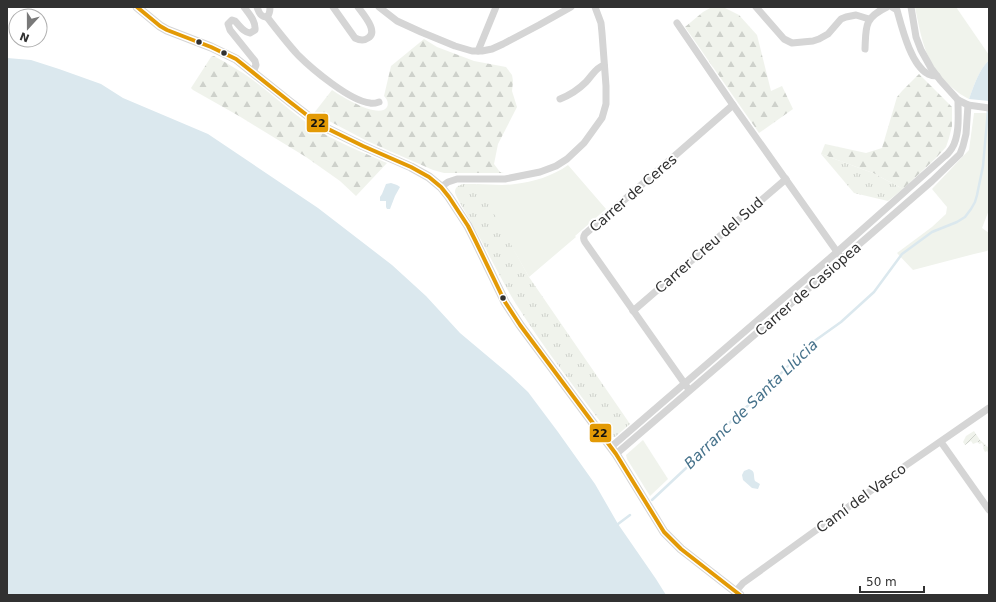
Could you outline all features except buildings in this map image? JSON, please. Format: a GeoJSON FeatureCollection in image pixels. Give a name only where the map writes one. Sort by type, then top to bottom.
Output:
{"type":"FeatureCollection","features":[{"type":"Feature","properties":{"kind":"street"},"geometry":{"type":"LineString","coordinates":[[137,7],[163,28],[236,59],[318,123],[337,134],[411,167],[441,187],[468,226],[506,302],[520,325],[613,451],[659,524],[681,549],[738,593]]}},
{"type":"Feature","properties":{"kind":"street"},"geometry":{"type":"LineString","coordinates":[[244,7],[255,23],[255,30],[250,34],[246,33],[235,21],[232,20],[228,24],[228,27],[255,61],[256,65],[253,72]]}},
{"type":"Feature","properties":{"kind":"street"},"geometry":{"type":"LineString","coordinates":[[257,7],[261,16],[267,17],[298,54],[331,82],[359,100],[369,103],[379,102]]}},
{"type":"Feature","properties":{"kind":"street"},"geometry":{"type":"LineString","coordinates":[[267,17],[270,7]]}},
{"type":"Feature","properties":{"kind":"street"},"geometry":{"type":"LineString","coordinates":[[333,7],[355,38],[360,40],[366,39],[370,36],[372,30],[366,17],[358,7]]}},
{"type":"Feature","properties":{"kind":"street"},"geometry":{"type":"LineString","coordinates":[[379,7],[397,21],[455,46],[472,51],[487,51],[503,44],[571,7]]}},
{"type":"Feature","properties":{"kind":"street"},"geometry":{"type":"LineString","coordinates":[[478,51],[496,7]]}},
{"type":"Feature","properties":{"kind":"street"},"geometry":{"type":"LineString","coordinates":[[441,187],[457,178],[504,179],[549,169],[567,159],[584,143],[604,114],[606,99],[602,33],[595,7]]}},
{"type":"Feature","properties":{"kind":"street"},"geometry":{"type":"LineString","coordinates":[[756,7],[784,39],[792,43],[819,40],[828,34],[842,19],[846,17],[856,16],[869,19]]}},
{"type":"Feature","properties":{"kind":"street"},"geometry":{"type":"LineString","coordinates":[[865,49],[867,24],[869,19],[887,7]]}},
{"type":"Feature","properties":{"kind":"street"},"geometry":{"type":"LineString","coordinates":[[892,7],[897,10],[906,41],[918,65],[928,74],[937,76]]}},
{"type":"Feature","properties":{"kind":"street"},"geometry":{"type":"LineString","coordinates":[[911,7],[916,36],[921,50],[926,61],[937,76],[958,100],[971,105],[989,108]]}},
{"type":"Feature","properties":{"kind":"street"},"geometry":{"type":"LineString","coordinates":[[677,23],[842,259]]}},
{"type":"Feature","properties":{"kind":"street"},"geometry":{"type":"LineString","coordinates":[[560,99],[574,92],[588,81],[598,68],[604,65]]}},
{"type":"Feature","properties":{"kind":"street","name":"Carrer de Casiopea"},"geometry":{"type":"LineString","coordinates":[[613,451],[685,383],[837,252],[951,150],[955,142],[957,132],[958,100]]}},
{"type":"Feature","properties":{"kind":"street","name":"Carrer de Ceres"},"geometry":{"type":"LineString","coordinates":[[690,390],[633,311],[583,237],[733,105]]}},
{"type":"Feature","properties":{"kind":"street","name":"Carrer de Casiopea"},"geometry":{"type":"LineString","coordinates":[[613,451],[690,390],[932,181],[960,154],[966,134],[971,105]]}},
{"type":"Feature","properties":{"kind":"street","name":"Carrer Creu del Sud"},"geometry":{"type":"LineString","coordinates":[[633,311],[786,179]]}},
{"type":"Feature","properties":{"kind":"street","name":"Camí del Vasco"},"geometry":{"type":"LineString","coordinates":[[738,593],[743,583],[905,466],[989,408]]}},
{"type":"Feature","properties":{"kind":"street"},"geometry":{"type":"LineString","coordinates":[[941,442],[989,510]]}},
{"type":"Feature","properties":{"kind":"green space"},"geometry":{"type":"Polygon","coordinates":[[[712,7],[723,7],[739,15],[757,35],[771,91],[782,86],[793,109],[759,133],[685,27],[703,12],[712,7]]]}},
{"type":"Feature","properties":{"kind":"green space"},"geometry":{"type":"Polygon","coordinates":[[[915,7],[956,7],[989,55],[989,60],[980,73],[969,99],[957,92],[941,76],[932,64],[922,40],[915,7]]]}},
{"type":"Feature","properties":{"kind":"green space"},"geometry":{"type":"Polygon","coordinates":[[[424,39],[437,47],[474,61],[506,67],[512,75],[512,91],[517,107],[498,144],[494,164],[500,172],[504,173],[444,173],[433,170],[367,141],[314,113],[332,90],[360,106],[376,111],[383,110],[388,106],[384,96],[391,66],[424,39]]]}},
{"type":"Feature","properties":{"kind":"green space"},"geometry":{"type":"Polygon","coordinates":[[[214,56],[248,77],[313,127],[340,142],[387,163],[356,196],[340,181],[306,157],[193,90],[191,88],[211,57],[214,56]]]}},
{"type":"Feature","properties":{"kind":"green space"},"geometry":{"type":"Polygon","coordinates":[[[919,74],[952,107],[952,126],[946,147],[903,189],[873,173],[821,154],[825,144],[866,153],[882,148],[897,97],[919,74]]]}},
{"type":"Feature","properties":{"kind":"green space"},"geometry":{"type":"Polygon","coordinates":[[[974,113],[989,113],[989,210],[982,228],[989,233],[989,249],[987,251],[913,270],[897,253],[932,227],[946,214],[947,207],[932,189],[969,150],[974,113]]]}},
{"type":"Feature","properties":{"kind":"green space"},"geometry":{"type":"Polygon","coordinates":[[[821,154],[873,173],[903,189],[888,201],[854,193],[821,154]]]}},
{"type":"Feature","properties":{"kind":"green space"},"geometry":{"type":"Polygon","coordinates":[[[568,165],[606,209],[529,277],[476,184],[505,185],[529,182],[543,178],[568,165]]]}},
{"type":"Feature","properties":{"kind":"green space"},"geometry":{"type":"Polygon","coordinates":[[[463,184],[476,184],[479,187],[529,277],[630,424],[615,437],[612,437],[562,371],[516,304],[455,192],[456,188],[463,184]]]}},
{"type":"Feature","properties":{"kind":"green space"},"geometry":{"type":"Polygon","coordinates":[[[974,431],[980,440],[989,448],[989,454],[987,451],[985,452],[982,443],[979,444],[978,442],[973,444],[971,441],[965,445],[963,442],[966,436],[974,431]]]}},
{"type":"Feature","properties":{"kind":"green space"},"geometry":{"type":"Polygon","coordinates":[[[643,440],[668,479],[650,496],[626,455],[643,440]]]}},
{"type":"Feature","properties":{"kind":"shaded area"},"geometry":{"type":"Polygon","coordinates":[[[7,58],[31,60],[101,84],[123,98],[208,134],[318,208],[392,265],[426,296],[460,333],[528,392],[595,484],[618,524],[666,595],[7,595],[7,58]]]}},
{"type":"Feature","properties":{"kind":"shaded area"},"geometry":{"type":"Polygon","coordinates":[[[989,60],[989,101],[969,99],[980,73],[989,60]]]}},
{"type":"Feature","properties":{"kind":"shaded area"},"geometry":{"type":"Polygon","coordinates":[[[391,183],[400,187],[390,209],[387,209],[386,201],[380,201],[380,197],[386,184],[391,183]]]}},
{"type":"Feature","properties":{"kind":"shaded area"},"geometry":{"type":"Polygon","coordinates":[[[749,469],[753,472],[755,481],[760,484],[758,489],[752,488],[743,480],[742,475],[744,471],[749,469]]]}},
{"type":"Feature","properties":{"kind":"waterway","name":"Barranc de Santa Llúcia"},"geometry":{"type":"LineString","coordinates":[[652,500],[700,455],[726,426],[768,387],[806,347],[841,322],[874,292],[902,254],[932,232],[957,222],[965,217],[975,202],[977,195],[983,166],[988,110]]}},
{"type":"Feature","properties":{"kind":"waterway","name":"Barranc de Santa Llúcia"},"geometry":{"type":"LineString","coordinates":[[618,524],[630,515]]}},
{"type":"Feature","properties":{"kind":"transit line","name":"22"},"geometry":{"type":"LineString","coordinates":[[137,7],[167,30],[211,47],[236,59],[324,127],[411,167],[429,177],[441,187],[468,226],[505,302],[520,325],[616,454],[664,532],[681,549],[740,595]]}}]}
